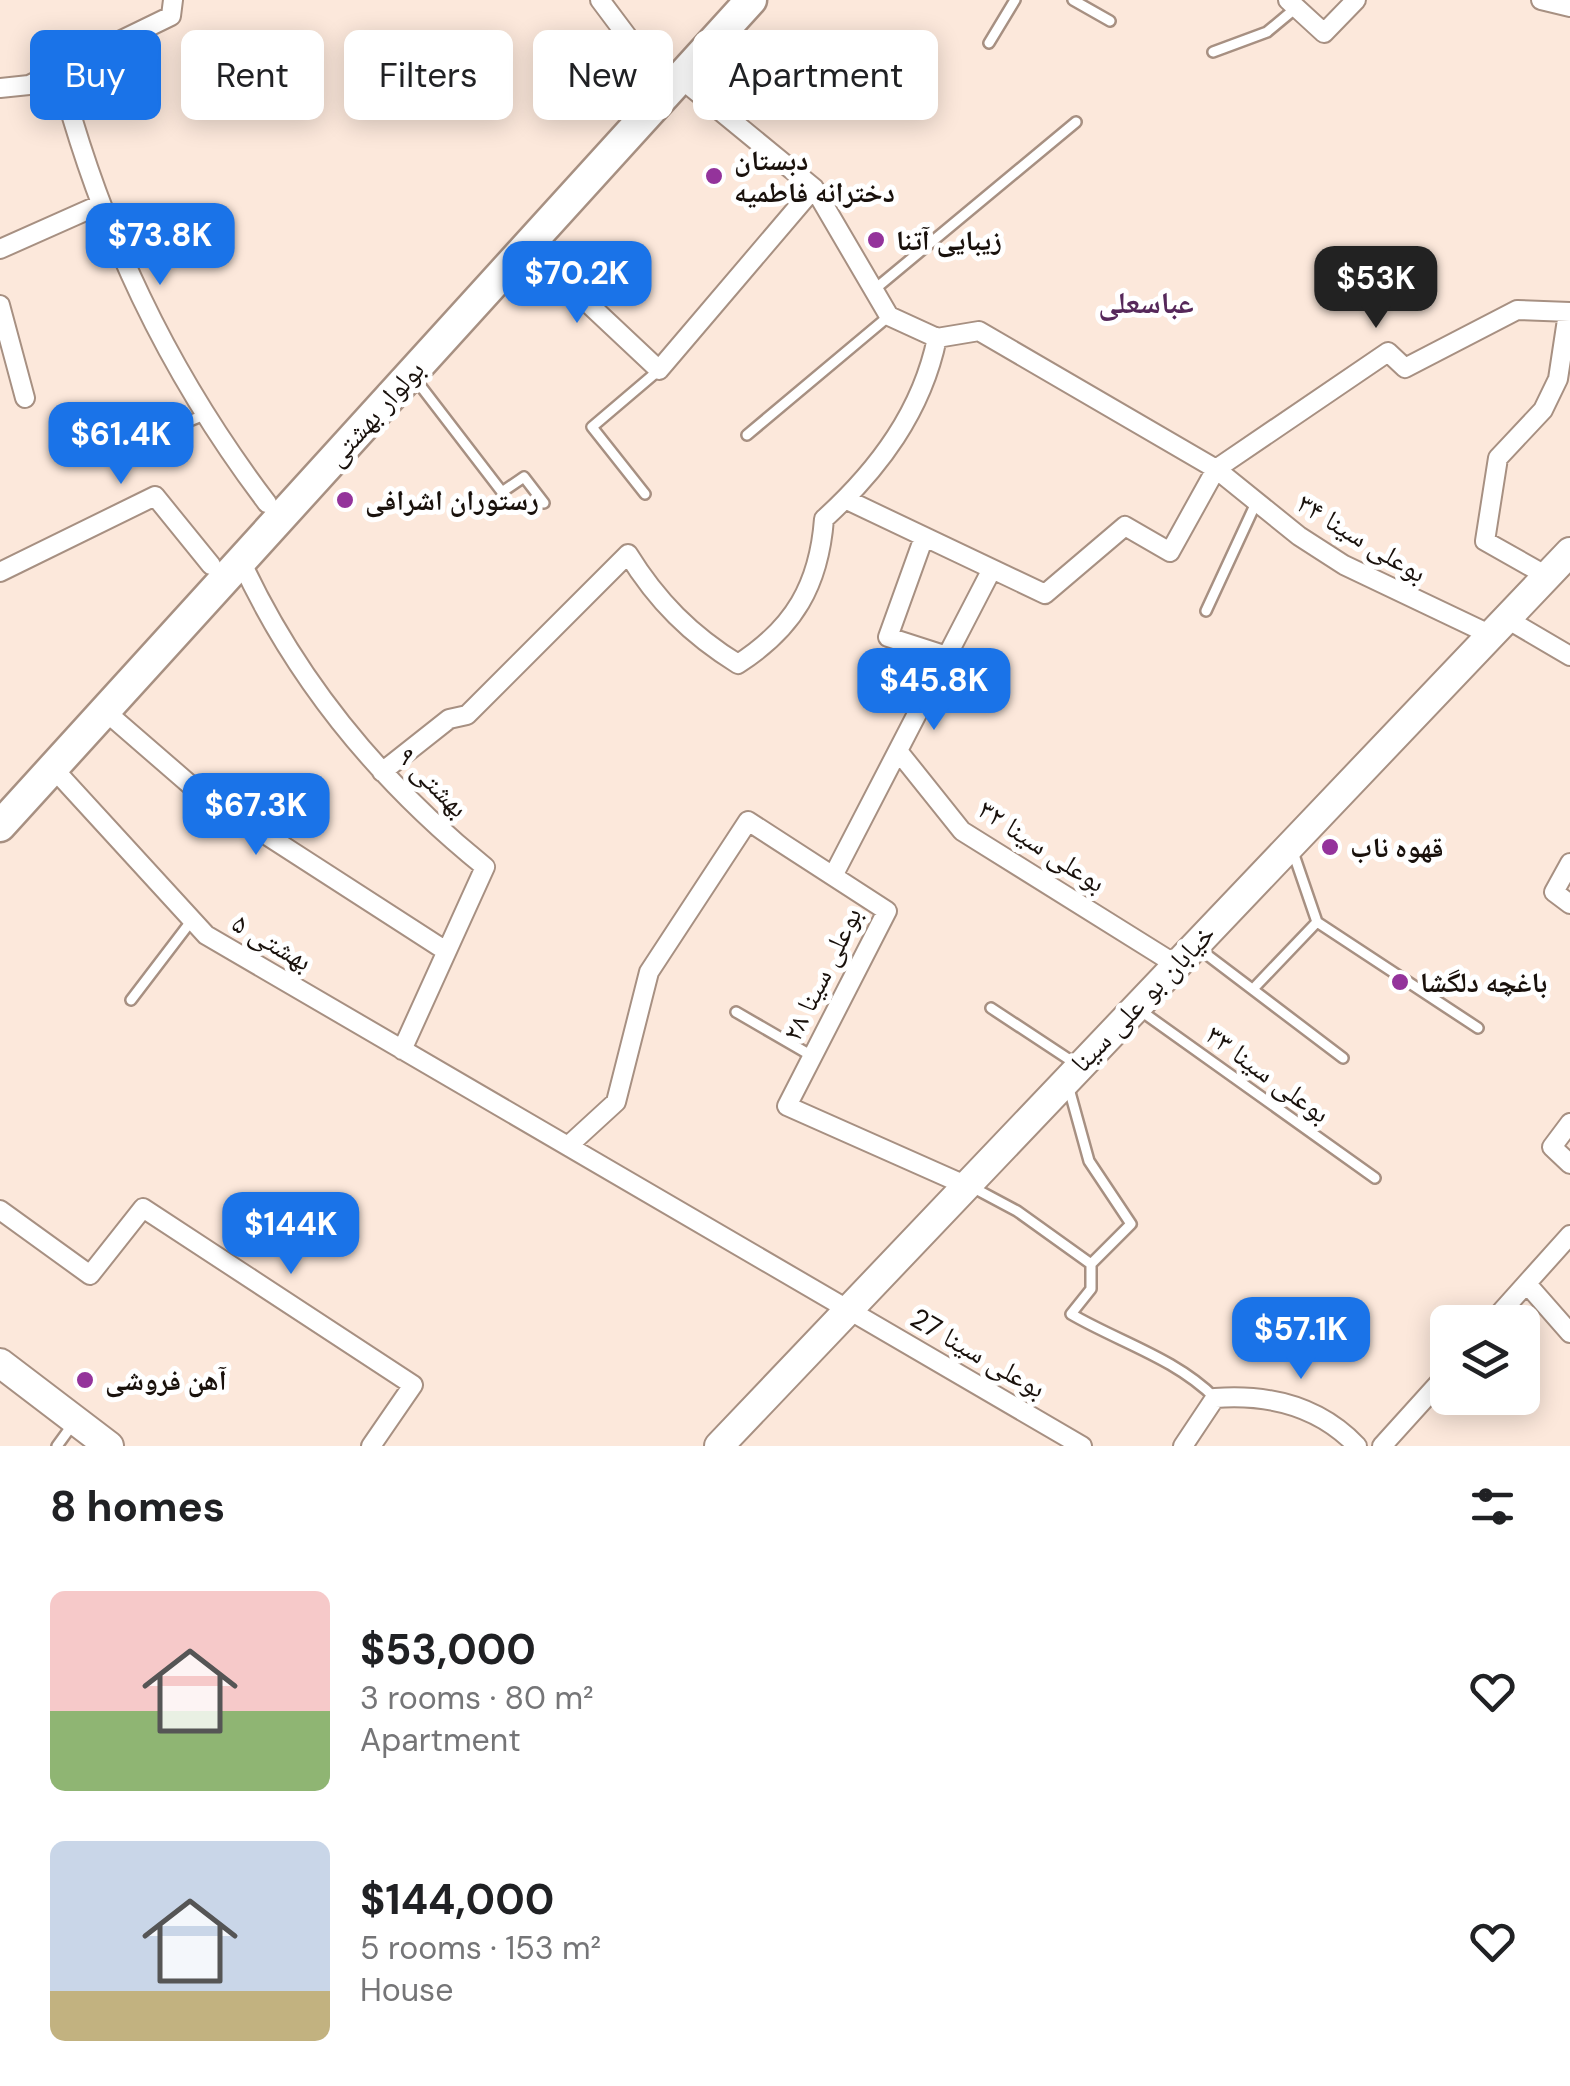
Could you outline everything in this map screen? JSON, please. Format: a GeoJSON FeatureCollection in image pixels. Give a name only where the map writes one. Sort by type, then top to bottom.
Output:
{"type":"FeatureCollection","features":[{"type":"Feature","properties":{"kind":"main road","name":"بولوار بهشتی"},"geometry":{"type":"LineString","coordinates":[[673,70],[724,0]]}},
{"type":"Feature","properties":{"kind":"main road","name":"بولوار بهشتی"},"geometry":{"type":"LineString","coordinates":[[673,71],[751,0]]}},
{"type":"Feature","properties":{"kind":"main road","name":"بولوار بهشتی"},"geometry":{"type":"LineString","coordinates":[[0,826],[105,711],[226,563],[268,503],[627,120]]}},
{"type":"Feature","properties":{"kind":"main road","name":"بولوار بهشتی"},"geometry":{"type":"LineString","coordinates":[[0,797],[412,374],[632,120]]}},
{"type":"Feature","properties":{"kind":"main road","name":"خیابان بو علی سینا"},"geometry":{"type":"LineString","coordinates":[[718,1446],[1570,552]]}},
{"type":"Feature","properties":{"kind":"main road"},"geometry":{"type":"LineString","coordinates":[[0,1364],[109,1446]]}},
{"type":"Feature","properties":{"kind":"street"},"geometry":{"type":"LineString","coordinates":[[142,30],[171,16],[173,0]]}},
{"type":"Feature","properties":{"kind":"street"},"geometry":{"type":"LineString","coordinates":[[600,0],[622,30]]}},
{"type":"Feature","properties":{"kind":"street"},"geometry":{"type":"LineString","coordinates":[[1292,4],[1324,33],[1356,0]]}},
{"type":"Feature","properties":{"kind":"street"},"geometry":{"type":"LineString","coordinates":[[1541,0],[1570,7]]}},
{"type":"Feature","properties":{"kind":"street"},"geometry":{"type":"LineString","coordinates":[[382,772],[449,718],[467,715],[628,554],[644,581],[686,628],[738,664],[768,644],[792,619],[811,588],[822,554],[824,519],[871,472],[913,410],[930,376],[937,338],[889,316],[814,188],[673,75]]}},
{"type":"Feature","properties":{"kind":"street"},"geometry":{"type":"LineString","coordinates":[[0,88],[30,85]]}},
{"type":"Feature","properties":{"kind":"street"},"geometry":{"type":"LineString","coordinates":[[74,120],[99,206],[132,286],[204,415],[268,503]]}},
{"type":"Feature","properties":{"kind":"street"},"geometry":{"type":"LineString","coordinates":[[526,246],[659,370],[814,188]]}},
{"type":"Feature","properties":{"kind":"street"},"geometry":{"type":"LineString","coordinates":[[0,250],[99,206]]}},
{"type":"Feature","properties":{"kind":"street"},"geometry":{"type":"LineString","coordinates":[[0,308],[25,398]]}},
{"type":"Feature","properties":{"kind":"street"},"geometry":{"type":"LineString","coordinates":[[845,500],[1045,594],[1125,526],[1170,552],[1216,469],[1388,352],[1405,368],[1517,310],[1569,313],[1558,379],[1544,410],[1498,458],[1485,541],[1548,576]]}},
{"type":"Feature","properties":{"kind":"street","name":"بوعلی سینا ۳۴"},"geometry":{"type":"LineString","coordinates":[[937,338],[979,331],[1216,469],[1256,503],[1360,574],[1570,656]]}},
{"type":"Feature","properties":{"kind":"street","name":"بهشتی ۹"},"geometry":{"type":"LineString","coordinates":[[0,572],[155,496],[226,563],[262,606],[300,670],[382,772],[485,866],[402,1050]]}},
{"type":"Feature","properties":{"kind":"street"},"geometry":{"type":"LineString","coordinates":[[924,537],[888,637],[947,656]]}},
{"type":"Feature","properties":{"kind":"street"},"geometry":{"type":"LineString","coordinates":[[833,876],[992,569]]}},
{"type":"Feature","properties":{"kind":"street"},"geometry":{"type":"LineString","coordinates":[[105,711],[195,789],[446,952]]}},
{"type":"Feature","properties":{"kind":"street","name":"بوعلی سینا ۳۲"},"geometry":{"type":"LineString","coordinates":[[898,751],[962,831],[1185,955]]}},
{"type":"Feature","properties":{"kind":"street","name":"بهشتی ۵"},"geometry":{"type":"LineString","coordinates":[[53,768],[206,935],[568,1146]]}},
{"type":"Feature","properties":{"kind":"street","name":"بوعلی سینا ۲۸"},"geometry":{"type":"LineString","coordinates":[[568,1146],[616,1102],[649,972],[748,821],[887,911],[786,1106],[964,1185]]}},
{"type":"Feature","properties":{"kind":"street"},"geometry":{"type":"LineString","coordinates":[[1570,863],[1554,892],[1570,904]]}},
{"type":"Feature","properties":{"kind":"street"},"geometry":{"type":"LineString","coordinates":[[1570,1124],[1552,1147],[1570,1164]]}},
{"type":"Feature","properties":{"kind":"street","name":"بوعلی سینا 27"},"geometry":{"type":"LineString","coordinates":[[568,1146],[1082,1446]]}},
{"type":"Feature","properties":{"kind":"street"},"geometry":{"type":"LineString","coordinates":[[0,1210],[90,1275],[143,1208],[413,1384],[371,1446]]}},
{"type":"Feature","properties":{"kind":"street"},"geometry":{"type":"LineString","coordinates":[[1507,1305],[1570,1235]]}},
{"type":"Feature","properties":{"kind":"street"},"geometry":{"type":"LineString","coordinates":[[1526,1284],[1570,1333]]}},
{"type":"Feature","properties":{"kind":"street"},"geometry":{"type":"LineString","coordinates":[[1382,1446],[1430,1393]]}},
{"type":"Feature","properties":{"kind":"street"},"geometry":{"type":"LineString","coordinates":[[1182,1446],[1215,1398],[1240,1396],[1290,1404],[1334,1426],[1358,1446]]}},
{"type":"Feature","properties":{"kind":"lane"},"geometry":{"type":"LineString","coordinates":[[989,43],[1015,0]]}},
{"type":"Feature","properties":{"kind":"lane"},"geometry":{"type":"LineString","coordinates":[[1073,0],[1110,21]]}},
{"type":"Feature","properties":{"kind":"lane"},"geometry":{"type":"LineString","coordinates":[[1213,52],[1250,42],[1292,4]]}},
{"type":"Feature","properties":{"kind":"lane"},"geometry":{"type":"LineString","coordinates":[[872,290],[1076,122]]}},
{"type":"Feature","properties":{"kind":"lane"},"geometry":{"type":"LineString","coordinates":[[747,435],[889,316]]}},
{"type":"Feature","properties":{"kind":"lane"},"geometry":{"type":"LineString","coordinates":[[645,494],[592,428],[659,370]]}},
{"type":"Feature","properties":{"kind":"lane"},"geometry":{"type":"LineString","coordinates":[[412,374],[502,492],[524,477],[544,503]]}},
{"type":"Feature","properties":{"kind":"lane"},"geometry":{"type":"LineString","coordinates":[[116,451],[204,415]]}},
{"type":"Feature","properties":{"kind":"lane"},"geometry":{"type":"LineString","coordinates":[[1206,611],[1256,503]]}},
{"type":"Feature","properties":{"kind":"lane"},"geometry":{"type":"LineString","coordinates":[[1290,845],[1317,922],[1478,1028]]}},
{"type":"Feature","properties":{"kind":"lane"},"geometry":{"type":"LineString","coordinates":[[131,1000],[192,920]]}},
{"type":"Feature","properties":{"kind":"lane"},"geometry":{"type":"LineString","coordinates":[[1253,989],[1317,922]]}},
{"type":"Feature","properties":{"kind":"lane"},"geometry":{"type":"LineString","coordinates":[[1185,955],[1253,989],[1343,1058]]}},
{"type":"Feature","properties":{"kind":"lane","name":"بوعلی سینا ۳۳"},"geometry":{"type":"LineString","coordinates":[[1135,1007],[1375,1178]]}},
{"type":"Feature","properties":{"kind":"lane"},"geometry":{"type":"LineString","coordinates":[[991,1008],[1073,1072],[1088,1161],[1131,1224],[1090,1264],[1091,1289],[1071,1314],[1198,1381],[1215,1398]]}},
{"type":"Feature","properties":{"kind":"lane"},"geometry":{"type":"LineString","coordinates":[[736,1012],[812,1056]]}},
{"type":"Feature","properties":{"kind":"lane"},"geometry":{"type":"LineString","coordinates":[[964,1185],[988,1193],[1090,1264]]}},
{"type":"Feature","properties":{"kind":"lane"},"geometry":{"type":"LineString","coordinates":[[57,1446],[76,1420]]}},
{"type":"Feature","properties":{"kind":"place","name":"دبستان دخترانه فاطمیه"},"geometry":{"type":"Point","coordinates":[714,176]}},
{"type":"Feature","properties":{"kind":"place","name":"زیبایی آتنا"},"geometry":{"type":"Point","coordinates":[876,240]}},
{"type":"Feature","properties":{"kind":"place","name":"رستوران اشرافی"},"geometry":{"type":"Point","coordinates":[345,500]}},
{"type":"Feature","properties":{"kind":"place","name":"قهوه ناب"},"geometry":{"type":"Point","coordinates":[1330,847]}},
{"type":"Feature","properties":{"kind":"place","name":"باغچه دلگشا"},"geometry":{"type":"Point","coordinates":[1400,982]}},
{"type":"Feature","properties":{"kind":"place","name":"آهن فروشی"},"geometry":{"type":"Point","coordinates":[85,1380]}},
{"type":"Feature","properties":{"kind":"district","name":"عباسعلی"},"geometry":{"type":"Point","coordinates":[1146,302]}}]}
